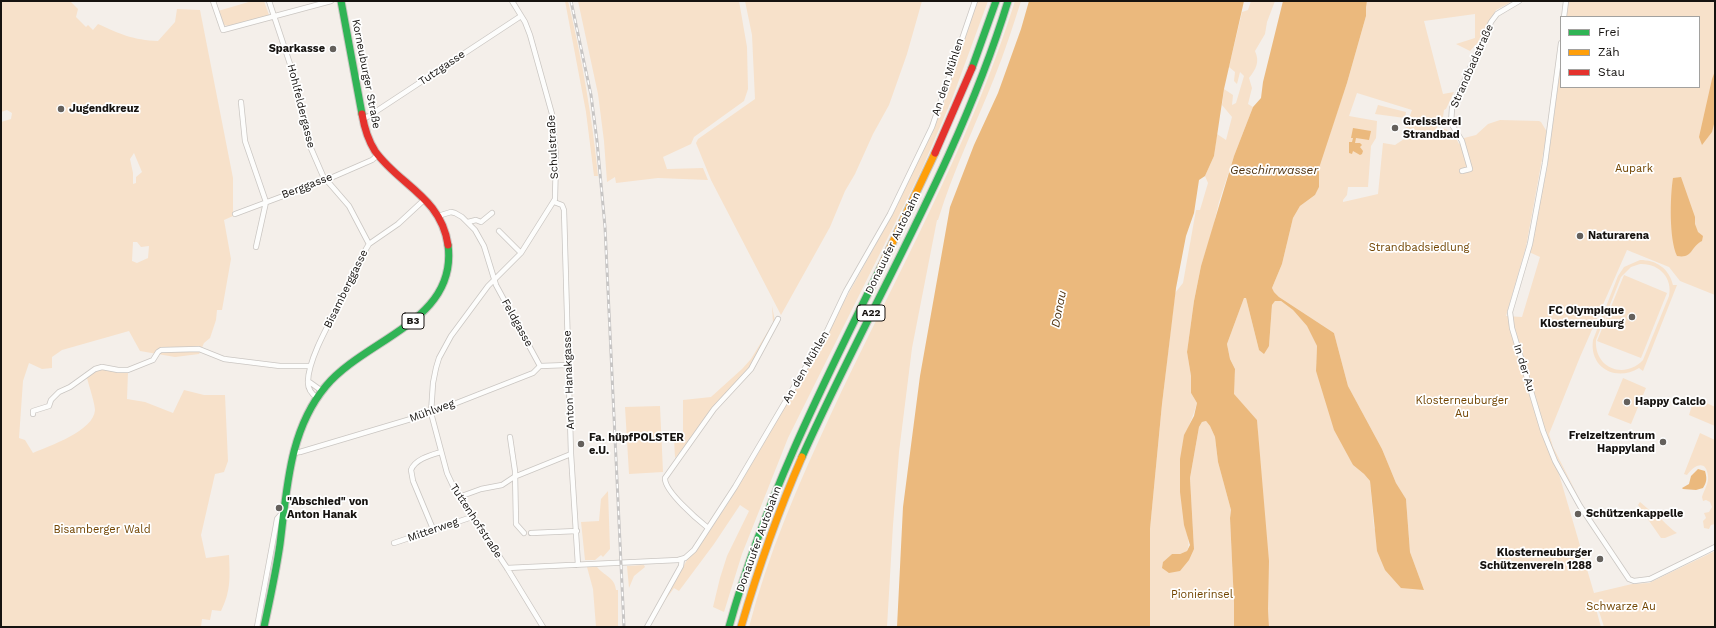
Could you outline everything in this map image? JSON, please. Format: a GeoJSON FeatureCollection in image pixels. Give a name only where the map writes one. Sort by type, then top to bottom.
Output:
{"type":"FeatureCollection","features":[{"type":"Feature","properties":{"kind":"main road","name":"Korneuburger Straße"},"geometry":{"type":"LineString","coordinates":[[264,627],[274,576],[292,453],[300,429],[317,398],[331,380],[345,368],[423,314],[436,300],[443,285],[449,262],[448,242],[444,228],[438,216],[426,199],[378,155],[367,136],[341,1]]}},
{"type":"Feature","properties":{"kind":"main road","name":"Donauufer Autobahn"},"geometry":{"type":"LineString","coordinates":[[729,627],[751,555],[794,448],[940,144],[978,53],[996,1]]}},
{"type":"Feature","properties":{"kind":"main road","name":"Donauufer Autobahn"},"geometry":{"type":"LineString","coordinates":[[741,627],[762,559],[790,487],[851,353],[952,149],[990,55],[1008,1]]}},
{"type":"Feature","properties":{"kind":"street"},"geometry":{"type":"LineString","coordinates":[[213,1],[223,30],[331,1]]}},
{"type":"Feature","properties":{"kind":"street","name":"Hohlfeldergasse"},"geometry":{"type":"LineString","coordinates":[[269,1],[290,64],[310,146],[326,180],[349,206],[369,244]]}},
{"type":"Feature","properties":{"kind":"street","name":"Schulstraße"},"geometry":{"type":"LineString","coordinates":[[494,280],[521,253],[554,202],[556,165],[554,120],[530,35],[512,1]]}},
{"type":"Feature","properties":{"kind":"street","name":"An den Mühlen"},"geometry":{"type":"LineString","coordinates":[[682,559],[689,556],[742,475],[827,331],[846,291],[876,240],[932,127],[975,1]]}},
{"type":"Feature","properties":{"kind":"street","name":"Strandbadstraße"},"geometry":{"type":"LineString","coordinates":[[1462,171],[1470,169],[1462,141],[1451,123],[1452,108],[1491,22],[1497,14],[1519,1]]}},
{"type":"Feature","properties":{"kind":"street"},"geometry":{"type":"LineString","coordinates":[[1564,16],[1566,1]]}},
{"type":"Feature","properties":{"kind":"street","name":"Tutzgasse"},"geometry":{"type":"LineString","coordinates":[[363,118],[369,116],[521,16]]}},
{"type":"Feature","properties":{"kind":"street","name":"In der Au"},"geometry":{"type":"LineString","coordinates":[[1560,52],[1551,128],[1537,211],[1530,244],[1510,312],[1512,328],[1543,431],[1558,467],[1580,506],[1629,579],[1650,579],[1715,547]]}},
{"type":"Feature","properties":{"kind":"street"},"geometry":{"type":"LineString","coordinates":[[242,102],[245,141],[266,202],[256,247]]}},
{"type":"Feature","properties":{"kind":"street","name":"Berggasse"},"geometry":{"type":"LineString","coordinates":[[235,214],[326,180],[372,160],[378,155]]}},
{"type":"Feature","properties":{"kind":"street","name":"Bisamberggasse"},"geometry":{"type":"LineString","coordinates":[[308,381],[310,366],[332,317],[369,244],[398,224],[426,199]]}},
{"type":"Feature","properties":{"kind":"street","name":"Anton Hanakgasse"},"geometry":{"type":"LineString","coordinates":[[554,202],[562,205],[564,210],[571,454],[578,565]]}},
{"type":"Feature","properties":{"kind":"street"},"geometry":{"type":"LineString","coordinates":[[438,216],[451,212],[462,217],[468,222],[476,220],[481,222],[492,213]]}},
{"type":"Feature","properties":{"kind":"street","name":"Feldgasse"},"geometry":{"type":"LineString","coordinates":[[468,222],[482,241],[494,280],[540,366]]}},
{"type":"Feature","properties":{"kind":"street"},"geometry":{"type":"LineString","coordinates":[[499,231],[521,253]]}},
{"type":"Feature","properties":{"kind":"street","name":"Tuttenhofstraße"},"geometry":{"type":"LineString","coordinates":[[494,280],[462,320],[439,358],[433,383],[431,413],[448,474],[459,497],[507,568],[543,627]]}},
{"type":"Feature","properties":{"kind":"street"},"geometry":{"type":"LineString","coordinates":[[708,528],[666,486],[665,478],[714,409],[751,369],[778,319]]}},
{"type":"Feature","properties":{"kind":"street"},"geometry":{"type":"LineString","coordinates":[[33,414],[33,411],[49,406],[51,400],[59,392],[70,387],[95,369],[102,367],[128,370],[153,360],[161,350],[199,349],[224,358],[280,366],[310,366]]}},
{"type":"Feature","properties":{"kind":"street"},"geometry":{"type":"LineString","coordinates":[[540,366],[568,365]]}},
{"type":"Feature","properties":{"kind":"street","name":"Mühlweg"},"geometry":{"type":"LineString","coordinates":[[292,453],[300,452],[431,413],[533,373],[540,366]]}},
{"type":"Feature","properties":{"kind":"street"},"geometry":{"type":"LineString","coordinates":[[308,381],[322,391]]}},
{"type":"Feature","properties":{"kind":"street"},"geometry":{"type":"LineString","coordinates":[[308,381],[310,390],[317,398]]}},
{"type":"Feature","properties":{"kind":"street"},"geometry":{"type":"LineString","coordinates":[[510,437],[512,444],[516,524],[524,534]]}},
{"type":"Feature","properties":{"kind":"street"},"geometry":{"type":"LineString","coordinates":[[433,529],[413,481],[411,470],[415,464],[441,452]]}},
{"type":"Feature","properties":{"kind":"street"},"geometry":{"type":"LineString","coordinates":[[459,497],[481,489],[502,485],[514,477],[571,454]]}},
{"type":"Feature","properties":{"kind":"street","name":"Korneuburger Straße"},"geometry":{"type":"LineString","coordinates":[[257,627],[277,519],[283,512]]}},
{"type":"Feature","properties":{"kind":"street","name":"Mitterweg"},"geometry":{"type":"LineString","coordinates":[[394,543],[472,517]]}},
{"type":"Feature","properties":{"kind":"street"},"geometry":{"type":"LineString","coordinates":[[531,533],[577,531]]}},
{"type":"Feature","properties":{"kind":"street"},"geometry":{"type":"LineString","coordinates":[[507,568],[682,559],[681,566],[648,627]]}},
{"type":"Feature","properties":{"kind":"green space","name":"Bisamberger Wald"},"geometry":{"type":"Polygon","coordinates":[[[1,1],[70,1],[78,9],[76,17],[86,27],[88,25],[93,30],[98,24],[127,36],[158,41],[175,22],[177,9],[200,10],[233,178],[233,216],[224,220],[231,259],[222,310],[217,310],[216,320],[210,338],[204,343],[199,354],[175,357],[140,351],[129,331],[62,350],[52,357],[52,368],[42,369],[29,363],[23,381],[19,438],[25,440],[33,453],[70,437],[87,425],[93,418],[95,407],[86,374],[99,367],[128,372],[127,399],[145,402],[173,413],[184,390],[204,395],[225,395],[228,461],[224,472],[215,474],[201,535],[206,558],[229,555],[229,584],[227,597],[221,611],[212,610],[210,620],[202,619],[201,627],[1,627],[1,122],[11,119],[12,113],[7,110],[1,112],[1,1]],[[134,153],[130,159],[133,173],[133,184],[136,183],[136,177],[142,172],[134,153]],[[133,242],[132,261],[137,263],[148,258],[149,246],[141,247],[137,242],[133,242]]]}},
{"type":"Feature","properties":{"kind":"green space"},"geometry":{"type":"Polygon","coordinates":[[[252,1],[264,1],[269,15],[268,17],[229,26],[223,25],[218,11],[252,1]]]}},
{"type":"Feature","properties":{"kind":"green space"},"geometry":{"type":"Polygon","coordinates":[[[565,1],[568,1],[578,44],[590,110],[598,176],[594,176],[586,112],[565,1]]]}},
{"type":"Feature","properties":{"kind":"green space"},"geometry":{"type":"Polygon","coordinates":[[[578,1],[739,1],[747,47],[748,89],[744,101],[694,137],[691,144],[663,157],[667,169],[703,168],[708,180],[658,178],[616,183],[615,177],[607,182],[598,94],[578,1]]]}},
{"type":"Feature","properties":{"kind":"green space"},"geometry":{"type":"Polygon","coordinates":[[[745,1],[922,1],[907,54],[889,105],[845,191],[830,227],[781,315],[711,180],[696,143],[698,139],[755,99],[752,35],[745,1]]]}},
{"type":"Feature","properties":{"kind":"green space"},"geometry":{"type":"Polygon","coordinates":[[[977,1],[988,1],[952,99],[921,171],[788,438],[742,554],[724,612],[713,607],[727,556],[749,511],[740,505],[714,544],[679,591],[674,588],[657,611],[687,560],[703,540],[730,500],[757,455],[897,206],[944,103],[977,1]]]}},
{"type":"Feature","properties":{"kind":"green space"},"geometry":{"type":"Polygon","coordinates":[[[1015,1],[1021,1],[1006,48],[937,220],[912,348],[899,452],[887,627],[749,627],[765,573],[795,494],[854,365],[930,212],[954,160],[997,55],[1015,1]]]}},
{"type":"Feature","properties":{"kind":"green space","name":"Pionierinsel"},"geometry":{"type":"Polygon","coordinates":[[[1251,1],[1275,1],[1267,22],[1265,34],[1255,51],[1257,62],[1254,72],[1249,78],[1252,88],[1248,104],[1253,107],[1234,156],[1219,202],[1212,232],[1201,266],[1194,301],[1187,352],[1191,376],[1191,393],[1197,403],[1181,453],[1181,482],[1184,523],[1189,543],[1187,551],[1180,554],[1172,554],[1163,562],[1194,549],[1190,478],[1199,427],[1202,422],[1206,421],[1215,437],[1218,462],[1231,510],[1230,518],[1234,627],[1150,627],[1150,529],[1162,404],[1175,293],[1183,283],[1196,210],[1200,210],[1208,183],[1205,176],[1214,156],[1217,134],[1226,140],[1232,117],[1222,105],[1224,89],[1233,95],[1232,105],[1236,103],[1244,76],[1240,72],[1237,84],[1234,81],[1235,72],[1229,67],[1242,12],[1248,10],[1251,1]]]}},
{"type":"Feature","properties":{"kind":"green space"},"geometry":{"type":"Polygon","coordinates":[[[1367,1],[1513,1],[1496,10],[1479,41],[1470,51],[1456,44],[1475,38],[1475,14],[1424,21],[1443,94],[1454,92],[1446,109],[1444,110],[1443,117],[1439,118],[1437,128],[1445,129],[1451,132],[1459,144],[1463,142],[1464,138],[1476,135],[1488,124],[1500,120],[1539,121],[1547,132],[1526,247],[1506,316],[1522,317],[1540,257],[1529,252],[1547,168],[1560,70],[1560,88],[1700,88],[1700,16],[1566,16],[1569,1],[1715,1],[1715,295],[1680,281],[1669,267],[1627,250],[1580,357],[1549,434],[1553,447],[1579,498],[1551,447],[1594,593],[1632,584],[1649,583],[1715,551],[1715,627],[1604,627],[1598,608],[1596,609],[1601,627],[1269,627],[1257,420],[1233,394],[1235,369],[1230,359],[1227,344],[1244,298],[1246,298],[1259,350],[1269,346],[1272,305],[1275,301],[1281,301],[1293,310],[1307,326],[1317,346],[1316,371],[1353,465],[1370,481],[1374,528],[1424,590],[1410,552],[1406,499],[1396,483],[1382,449],[1348,386],[1334,333],[1279,297],[1272,288],[1282,264],[1293,218],[1300,206],[1315,195],[1319,187],[1318,168],[1347,83],[1366,16],[1365,7],[1367,1]],[[1357,93],[1349,116],[1377,121],[1376,138],[1371,146],[1368,187],[1348,187],[1347,195],[1343,202],[1378,194],[1383,143],[1395,145],[1404,139],[1406,126],[1412,110],[1357,93]]]}},
{"type":"Feature","properties":{"kind":"green space"},"geometry":{"type":"Polygon","coordinates":[[[1378,105],[1406,112],[1405,118],[1375,114],[1378,105]]]}},
{"type":"Feature","properties":{"kind":"green space"},"geometry":{"type":"Polygon","coordinates":[[[1640,260],[1656,263],[1665,270],[1673,285],[1677,285],[1643,371],[1639,368],[1630,372],[1613,373],[1600,365],[1595,358],[1593,340],[1618,276],[1624,267],[1640,260]],[[1640,264],[1631,267],[1621,277],[1596,340],[1600,358],[1605,364],[1612,368],[1619,370],[1627,369],[1635,366],[1643,360],[1669,296],[1670,289],[1667,278],[1659,269],[1647,264],[1640,264]]]}},
{"type":"Feature","properties":{"kind":"green space","name":"FC Olympique Klosterneuburg"},"geometry":{"type":"Polygon","coordinates":[[[1624,275],[1667,293],[1641,358],[1597,341],[1624,275]]]}},
{"type":"Feature","properties":{"kind":"green space"},"geometry":{"type":"Polygon","coordinates":[[[772,306],[775,321],[752,364],[675,458],[674,438],[676,435],[683,434],[683,400],[711,397],[742,369],[751,359],[773,323],[772,306]]]}},
{"type":"Feature","properties":{"kind":"green space","name":"Happy Calcio"},"geometry":{"type":"Polygon","coordinates":[[[1623,378],[1646,388],[1631,424],[1608,415],[1623,378]]]}},
{"type":"Feature","properties":{"kind":"green space"},"geometry":{"type":"Polygon","coordinates":[[[1698,399],[1715,407],[1715,426],[1689,415],[1693,402],[1698,399]]]}},
{"type":"Feature","properties":{"kind":"green space"},"geometry":{"type":"Polygon","coordinates":[[[660,406],[663,472],[629,474],[625,407],[660,406]]]}},
{"type":"Feature","properties":{"kind":"green space"},"geometry":{"type":"Polygon","coordinates":[[[1700,433],[1715,440],[1715,524],[1711,525],[1709,529],[1704,528],[1703,521],[1706,518],[1704,513],[1709,512],[1712,507],[1710,502],[1706,500],[1703,501],[1702,497],[1708,481],[1707,470],[1702,465],[1699,465],[1687,475],[1684,474],[1700,433]]]}},
{"type":"Feature","properties":{"kind":"green space"},"geometry":{"type":"Polygon","coordinates":[[[608,491],[610,549],[603,557],[601,555],[595,560],[585,560],[581,522],[599,521],[601,499],[608,491]]]}},
{"type":"Feature","properties":{"kind":"green space"},"geometry":{"type":"Polygon","coordinates":[[[1640,502],[1654,514],[1655,513],[1677,533],[1661,538],[1638,505],[1640,502]]]}},
{"type":"Feature","properties":{"kind":"green space"},"geometry":{"type":"Polygon","coordinates":[[[644,565],[645,567],[634,576],[629,588],[627,566],[644,565]]]}},
{"type":"Feature","properties":{"kind":"green space"},"geometry":{"type":"Polygon","coordinates":[[[587,567],[597,567],[614,582],[616,590],[618,590],[618,627],[596,627],[593,589],[587,567]]]}},
{"type":"Feature","properties":{"kind":"water","name":"Donau"},"geometry":{"type":"Polygon","coordinates":[[[1029,1],[1244,1],[1224,89],[1214,156],[1205,176],[1199,180],[1194,213],[1186,236],[1176,288],[1162,404],[1150,529],[1150,627],[897,627],[903,507],[920,376],[950,207],[974,145],[998,93],[1021,29],[1029,1]]]}},
{"type":"Feature","properties":{"kind":"water","name":"Geschirrwasser"},"geometry":{"type":"Polygon","coordinates":[[[1283,1],[1367,1],[1366,16],[1347,83],[1319,168],[1319,187],[1315,195],[1300,206],[1293,218],[1282,264],[1272,288],[1279,297],[1334,333],[1348,386],[1382,449],[1396,483],[1406,499],[1410,552],[1424,590],[1401,588],[1385,570],[1377,551],[1370,481],[1353,465],[1334,430],[1316,371],[1317,346],[1307,326],[1293,310],[1281,301],[1275,301],[1272,305],[1269,346],[1264,354],[1259,350],[1246,298],[1244,298],[1227,344],[1230,359],[1235,369],[1234,394],[1257,420],[1269,561],[1269,627],[1234,627],[1230,518],[1231,510],[1218,462],[1215,437],[1206,421],[1202,422],[1199,427],[1190,478],[1194,549],[1189,560],[1180,571],[1169,573],[1162,568],[1163,562],[1172,554],[1180,554],[1187,551],[1190,545],[1184,525],[1180,492],[1180,459],[1184,435],[1194,416],[1197,403],[1191,393],[1191,376],[1187,352],[1194,301],[1201,266],[1234,156],[1253,107],[1261,98],[1263,82],[1283,1]]]}},
{"type":"Feature","properties":{"kind":"water"},"geometry":{"type":"Polygon","coordinates":[[[1715,71],[1715,120],[1712,132],[1702,145],[1699,137],[1715,71]]]}},
{"type":"Feature","properties":{"kind":"water"},"geometry":{"type":"Polygon","coordinates":[[[1353,128],[1371,131],[1369,140],[1356,138],[1355,143],[1360,143],[1362,145],[1360,147],[1363,151],[1360,155],[1353,151],[1352,154],[1349,153],[1349,142],[1352,142],[1353,138],[1351,138],[1353,128]]]}},
{"type":"Feature","properties":{"kind":"water"},"geometry":{"type":"Polygon","coordinates":[[[1681,177],[1695,217],[1695,224],[1698,232],[1703,236],[1702,241],[1698,243],[1686,256],[1677,256],[1674,249],[1671,229],[1671,196],[1673,178],[1681,177]]]}},
{"type":"Feature","properties":{"kind":"water"},"geometry":{"type":"Polygon","coordinates":[[[1698,469],[1705,471],[1706,480],[1703,488],[1696,490],[1683,489],[1682,488],[1689,484],[1691,476],[1698,469]]]}},
{"type":"Feature","properties":{"kind":"railway"},"geometry":{"type":"LineString","coordinates":[[571,1],[591,95],[605,227],[624,627]]}},
{"type":"Feature","properties":{"kind":"traffic: fast"},"geometry":{"type":"LineString","coordinates":[[341,1],[362,114]]}},
{"type":"Feature","properties":{"kind":"traffic: fast"},"geometry":{"type":"LineString","coordinates":[[972,68],[996,1]]}},
{"type":"Feature","properties":{"kind":"traffic: fast"},"geometry":{"type":"LineString","coordinates":[[802,457],[828,400],[939,176],[965,118],[988,60],[1008,1]]}},
{"type":"Feature","properties":{"kind":"traffic: fast"},"geometry":{"type":"LineString","coordinates":[[264,627],[273,586],[288,481],[297,441],[304,422],[314,403],[326,386],[343,370],[424,311],[439,292],[447,271],[448,245]]}},
{"type":"Feature","properties":{"kind":"traffic: fast"},"geometry":{"type":"LineString","coordinates":[[729,627],[743,580],[777,489],[817,399],[881,267]]}},
{"type":"Feature","properties":{"kind":"traffic: slow"},"geometry":{"type":"LineString","coordinates":[[881,267],[935,153]]}},
{"type":"Feature","properties":{"kind":"traffic: slow"},"geometry":{"type":"LineString","coordinates":[[741,627],[769,541],[802,457]]}},
{"type":"Feature","properties":{"kind":"traffic: jam"},"geometry":{"type":"LineString","coordinates":[[935,153],[972,68]]}},
{"type":"Feature","properties":{"kind":"traffic: jam"},"geometry":{"type":"LineString","coordinates":[[362,114],[370,142],[375,151],[385,163],[428,203],[437,215],[444,229],[448,245]]}},
{"type":"Feature","properties":{"kind":"place","name":"Sparkasse"},"geometry":{"type":"Point","coordinates":[333,49]}},
{"type":"Feature","properties":{"kind":"place","name":"Jugendkreuz"},"geometry":{"type":"Point","coordinates":[61,109]}},
{"type":"Feature","properties":{"kind":"place","name":"Greisslerei Strandbad"},"geometry":{"type":"Point","coordinates":[1395,128]}},
{"type":"Feature","properties":{"kind":"place","name":"Naturarena"},"geometry":{"type":"Point","coordinates":[1580,236]}},
{"type":"Feature","properties":{"kind":"place","name":"FC Olympique Klosterneuburg"},"geometry":{"type":"Point","coordinates":[1632,317]}},
{"type":"Feature","properties":{"kind":"place","name":"Happy Calcio"},"geometry":{"type":"Point","coordinates":[1627,402]}},
{"type":"Feature","properties":{"kind":"place","name":"Freizeitzentrum Happyland"},"geometry":{"type":"Point","coordinates":[1663,442]}},
{"type":"Feature","properties":{"kind":"place","name":"Fa. hüpfPOLSTER e.U."},"geometry":{"type":"Point","coordinates":[581,444]}},
{"type":"Feature","properties":{"kind":"place","name":"\"Abschied\" von Anton Hanak"},"geometry":{"type":"Point","coordinates":[279,508]}},
{"type":"Feature","properties":{"kind":"place","name":"Schützenkappelle"},"geometry":{"type":"Point","coordinates":[1578,514]}},
{"type":"Feature","properties":{"kind":"place","name":"Klosterneuburger Schützenverein 1288"},"geometry":{"type":"Point","coordinates":[1600,559]}},
{"type":"Feature","properties":{"kind":"park label","name":"Aupark"},"geometry":{"type":"Point","coordinates":[1634,169]}},
{"type":"Feature","properties":{"kind":"park label","name":"Strandbadsiedlung"},"geometry":{"type":"Point","coordinates":[1419,248]}},
{"type":"Feature","properties":{"kind":"park label","name":"Klosterneuburger Au"},"geometry":{"type":"Point","coordinates":[1462,407]}},
{"type":"Feature","properties":{"kind":"park label","name":"Schwarze Au"},"geometry":{"type":"Point","coordinates":[1621,607]}}]}
